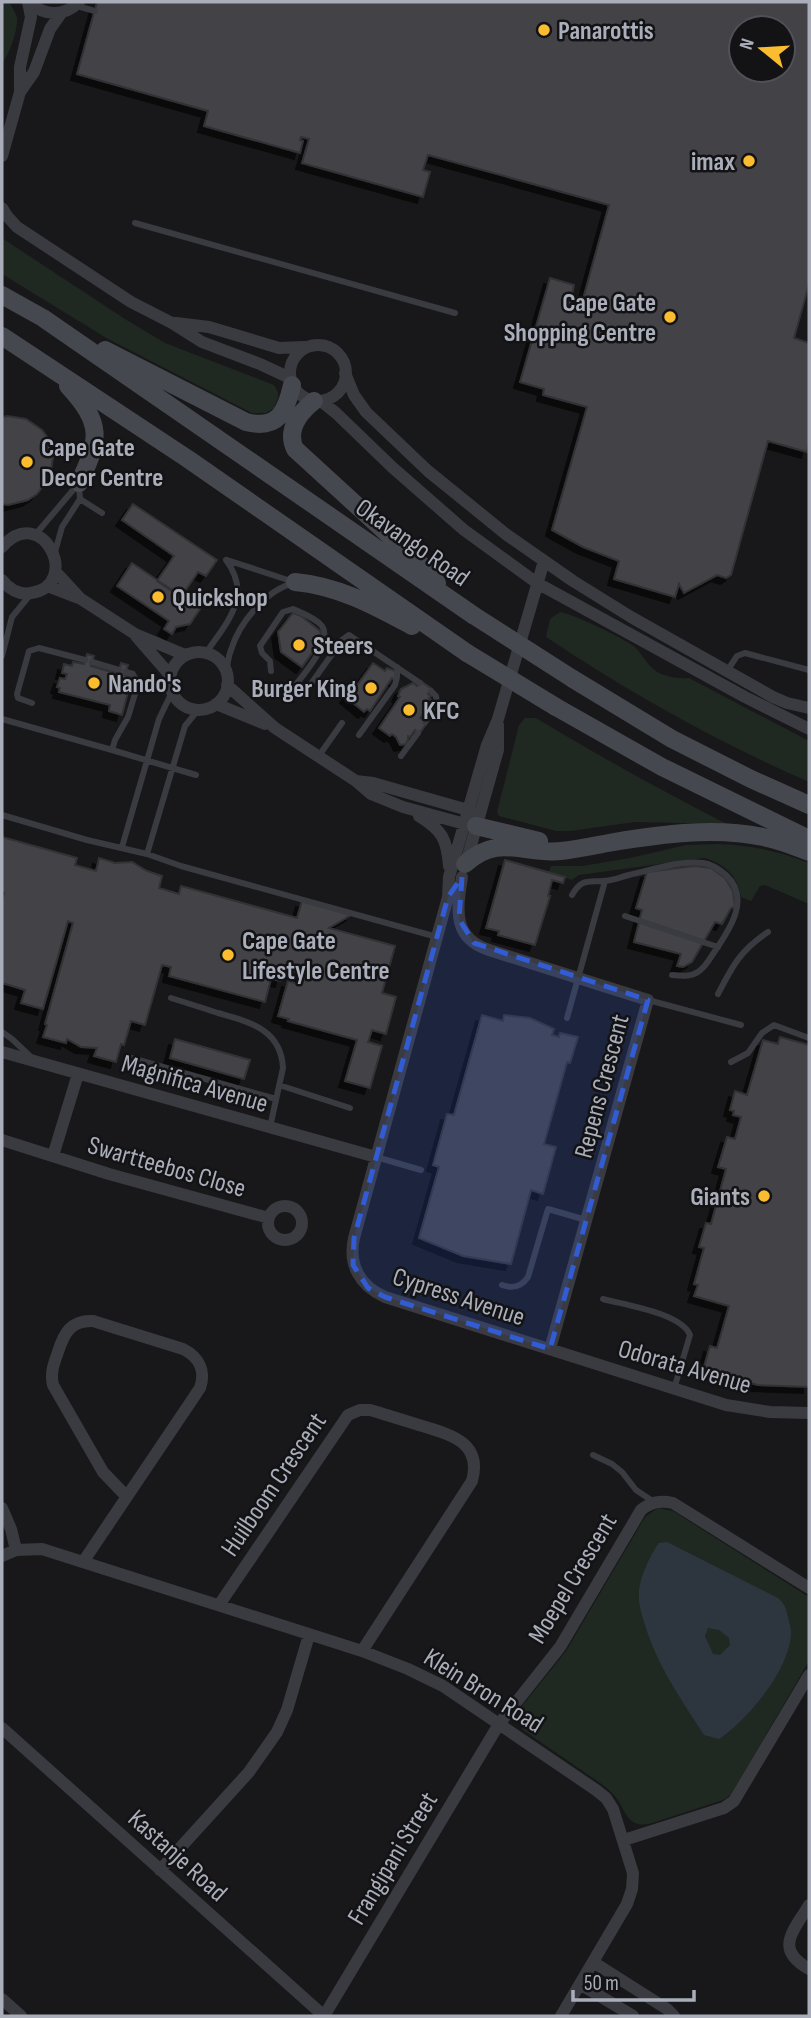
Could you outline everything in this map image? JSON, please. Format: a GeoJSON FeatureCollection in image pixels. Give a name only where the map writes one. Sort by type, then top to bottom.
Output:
{"type":"FeatureCollection","features":[{"type":"Feature","properties":{"kind":"main road","name":"Okavango Road"},"geometry":{"type":"LineString","coordinates":[[2,295],[43,318],[446,597],[573,679],[673,739],[809,805]]}},
{"type":"Feature","properties":{"kind":"main road"},"geometry":{"type":"LineString","coordinates":[[43,318],[246,422],[257,425],[276,420],[286,408],[291,382]]}},
{"type":"Feature","properties":{"kind":"main road"},"geometry":{"type":"LineString","coordinates":[[2,336],[199,467],[461,649]]}},
{"type":"Feature","properties":{"kind":"main road"},"geometry":{"type":"LineString","coordinates":[[44,363],[77,396],[93,423],[94,450],[79,491]]}},
{"type":"Feature","properties":{"kind":"main road"},"geometry":{"type":"LineString","coordinates":[[317,401],[305,408],[292,429],[295,449],[429,572],[446,597]]}},
{"type":"Feature","properties":{"kind":"main road"},"geometry":{"type":"LineString","coordinates":[[295,582],[320,585],[354,596],[461,649],[662,767],[809,839]]}},
{"type":"Feature","properties":{"kind":"main road"},"geometry":{"type":"LineString","coordinates":[[472,820],[556,845],[587,846]]}},
{"type":"Feature","properties":{"kind":"main road"},"geometry":{"type":"LineString","coordinates":[[459,873],[480,851],[499,847],[554,852],[667,835],[722,833],[765,838],[809,852]]}},
{"type":"Feature","properties":{"kind":"street"},"geometry":{"type":"LineString","coordinates":[[29,2],[46,12],[62,12],[78,4]]}},
{"type":"Feature","properties":{"kind":"street"},"geometry":{"type":"LineString","coordinates":[[2,156],[20,92],[20,67],[31,25],[29,2]]}},
{"type":"Feature","properties":{"kind":"street"},"geometry":{"type":"LineString","coordinates":[[20,92],[34,72],[50,29],[62,12]]}},
{"type":"Feature","properties":{"kind":"street"},"geometry":{"type":"LineString","coordinates":[[2,208],[18,227],[131,302],[202,342],[260,364],[291,382],[301,396],[317,401],[336,413],[400,475],[464,530],[537,583],[809,729]]}},
{"type":"Feature","properties":{"kind":"street"},"geometry":{"type":"LineString","coordinates":[[172,323],[209,327],[279,348],[316,345],[331,348],[340,356],[359,402],[404,448],[462,500],[573,582],[631,617],[774,697],[809,708]]}},
{"type":"Feature","properties":{"kind":"street"},"geometry":{"type":"LineString","coordinates":[[291,382],[290,369],[293,360],[306,347]]}},
{"type":"Feature","properties":{"kind":"street"},"geometry":{"type":"LineString","coordinates":[[317,401],[331,398],[344,383],[345,373]]}},
{"type":"Feature","properties":{"kind":"street"},"geometry":{"type":"LineString","coordinates":[[2,531],[35,535],[50,545],[54,553],[55,572],[47,586],[31,593],[22,594],[12,590],[2,580]]}},
{"type":"Feature","properties":{"kind":"street"},"geometry":{"type":"LineString","coordinates":[[2,547],[18,535]]}},
{"type":"Feature","properties":{"kind":"street"},"geometry":{"type":"LineString","coordinates":[[459,873],[472,820],[498,750],[498,719],[544,561]]}},
{"type":"Feature","properties":{"kind":"street"},"geometry":{"type":"LineString","coordinates":[[55,572],[81,599]]}},
{"type":"Feature","properties":{"kind":"street"},"geometry":{"type":"LineString","coordinates":[[47,586],[81,599],[135,634],[186,655]]}},
{"type":"Feature","properties":{"kind":"street"},"geometry":{"type":"LineString","coordinates":[[135,634],[170,675],[172,692],[185,707],[198,710],[208,709],[216,704],[222,699],[227,678]]}},
{"type":"Feature","properties":{"kind":"street"},"geometry":{"type":"LineString","coordinates":[[170,675],[176,664],[186,655],[206,653],[218,660],[227,678],[275,728]]}},
{"type":"Feature","properties":{"kind":"street"},"geometry":{"type":"LineString","coordinates":[[216,704],[275,728],[356,781],[371,794],[403,807],[431,823],[440,831],[459,873]]}},
{"type":"Feature","properties":{"kind":"street"},"geometry":{"type":"LineString","coordinates":[[356,781],[373,783],[472,820]]}},
{"type":"Feature","properties":{"kind":"street"},"geometry":{"type":"LineString","coordinates":[[403,807],[472,820]]}},
{"type":"Feature","properties":{"kind":"street"},"geometry":{"type":"LineString","coordinates":[[459,873],[472,820]]}},
{"type":"Feature","properties":{"kind":"street","name":"Cypress Avenue"},"geometry":{"type":"LineString","coordinates":[[459,873],[448,897],[376,1157],[352,1247],[353,1265],[368,1288],[384,1297],[550,1349]]}},
{"type":"Feature","properties":{"kind":"street","name":"Repens Crescent"},"geometry":{"type":"LineString","coordinates":[[459,873],[458,911],[463,931],[467,938],[480,947],[648,1000],[550,1349]]}},
{"type":"Feature","properties":{"kind":"street","name":"Magnifica Avenue"},"geometry":{"type":"LineString","coordinates":[[2,1052],[376,1157]]}},
{"type":"Feature","properties":{"kind":"street","name":"Swartteebos Close"},"geometry":{"type":"LineString","coordinates":[[53,1156],[78,1074]]}},
{"type":"Feature","properties":{"kind":"street","name":"Swartteebos Close"},"geometry":{"type":"LineString","coordinates":[[2,1140],[269,1219]]}},
{"type":"Feature","properties":{"kind":"street"},"geometry":{"type":"LineString","coordinates":[[83,1562],[127,1497],[200,1388],[202,1369],[195,1357],[183,1349],[93,1321],[80,1322],[68,1329],[64,1335],[52,1372],[53,1385],[103,1472],[127,1497]]}},
{"type":"Feature","properties":{"kind":"street","name":"Odorata Avenue"},"geometry":{"type":"LineString","coordinates":[[550,1349],[726,1405],[809,1413]]}},
{"type":"Feature","properties":{"kind":"street","name":"Huilboom Crescent"},"geometry":{"type":"LineString","coordinates":[[219,1605],[348,1415],[360,1410],[370,1410],[451,1435],[464,1444],[473,1457],[475,1465],[472,1481],[362,1651]]}},
{"type":"Feature","properties":{"kind":"street","name":"Moepel Crescent"},"geometry":{"type":"LineString","coordinates":[[499,1724],[560,1647],[636,1516],[646,1505],[667,1502],[679,1506],[809,1588]]}},
{"type":"Feature","properties":{"kind":"street"},"geometry":{"type":"LineString","coordinates":[[2,1508],[16,1550],[2,1556]]}},
{"type":"Feature","properties":{"kind":"street","name":"Klein Bron Road"},"geometry":{"type":"LineString","coordinates":[[16,1550],[42,1549],[362,1651],[435,1681],[606,1798],[613,1809],[624,1840],[633,1873],[632,1889],[627,1904],[561,2016]]}},
{"type":"Feature","properties":{"kind":"street"},"geometry":{"type":"LineString","coordinates":[[160,1870],[249,1772],[277,1732],[287,1710],[309,1635]]}},
{"type":"Feature","properties":{"kind":"street"},"geometry":{"type":"LineString","coordinates":[[624,1840],[723,1808],[734,1801],[809,1675]]}},
{"type":"Feature","properties":{"kind":"street","name":"Frangipani Street"},"geometry":{"type":"LineString","coordinates":[[324,2016],[499,1724]]}},
{"type":"Feature","properties":{"kind":"street","name":"Kastanje Road"},"geometry":{"type":"LineString","coordinates":[[2,1728],[324,2016]]}},
{"type":"Feature","properties":{"kind":"street"},"geometry":{"type":"LineString","coordinates":[[809,1905],[792,1934],[789,1947],[795,1960],[809,1969]]}},
{"type":"Feature","properties":{"kind":"street"},"geometry":{"type":"LineString","coordinates":[[593,1962],[674,2016]]}},
{"type":"Feature","properties":{"kind":"street"},"geometry":{"type":"LineString","coordinates":[[580,1984],[631,2015],[642,1993]]}},
{"type":"Feature","properties":{"kind":"street"},"geometry":{"type":"LineString","coordinates":[[2,1998],[21,2016]]}},
{"type":"Feature","properties":{"kind":"lane"},"geometry":{"type":"LineString","coordinates":[[78,4],[95,11]]}},
{"type":"Feature","properties":{"kind":"lane"},"geometry":{"type":"LineString","coordinates":[[135,223],[455,313]]}},
{"type":"Feature","properties":{"kind":"lane"},"geometry":{"type":"LineString","coordinates":[[79,491],[102,513]]}},
{"type":"Feature","properties":{"kind":"lane"},"geometry":{"type":"LineString","coordinates":[[35,535],[79,491]]}},
{"type":"Feature","properties":{"kind":"lane"},"geometry":{"type":"LineString","coordinates":[[54,553],[62,527],[79,491]]}},
{"type":"Feature","properties":{"kind":"lane"},"geometry":{"type":"LineString","coordinates":[[206,653],[233,613],[236,604],[238,585],[226,560],[295,582]]}},
{"type":"Feature","properties":{"kind":"lane"},"geometry":{"type":"LineString","coordinates":[[227,678],[231,648],[248,618],[273,591],[295,582]]}},
{"type":"Feature","properties":{"kind":"lane"},"geometry":{"type":"LineString","coordinates":[[2,656],[12,617],[31,593]]}},
{"type":"Feature","properties":{"kind":"lane"},"geometry":{"type":"LineString","coordinates":[[271,671],[270,661],[262,653],[260,646],[283,612],[293,609],[318,622],[325,634],[324,644],[293,688]]}},
{"type":"Feature","properties":{"kind":"lane"},"geometry":{"type":"LineString","coordinates":[[303,695],[342,640],[349,635],[420,683]]}},
{"type":"Feature","properties":{"kind":"lane"},"geometry":{"type":"LineString","coordinates":[[32,703],[20,699],[17,694],[29,651],[39,648],[133,674],[138,684],[128,717],[112,751]]}},
{"type":"Feature","properties":{"kind":"lane"},"geometry":{"type":"LineString","coordinates":[[727,671],[737,656],[745,653],[809,670]]}},
{"type":"Feature","properties":{"kind":"lane"},"geometry":{"type":"LineString","coordinates":[[359,735],[394,685],[397,667]]}},
{"type":"Feature","properties":{"kind":"lane"},"geometry":{"type":"LineString","coordinates":[[425,722],[437,705],[436,696],[431,691]]}},
{"type":"Feature","properties":{"kind":"lane"},"geometry":{"type":"LineString","coordinates":[[122,847],[159,719],[172,692]]}},
{"type":"Feature","properties":{"kind":"lane"},"geometry":{"type":"LineString","coordinates":[[147,854],[185,726],[198,710]]}},
{"type":"Feature","properties":{"kind":"lane"},"geometry":{"type":"LineString","coordinates":[[2,719],[197,775]]}},
{"type":"Feature","properties":{"kind":"lane"},"geometry":{"type":"LineString","coordinates":[[318,757],[342,723]]}},
{"type":"Feature","properties":{"kind":"lane"},"geometry":{"type":"LineString","coordinates":[[401,756],[418,733]]}},
{"type":"Feature","properties":{"kind":"lane"},"geometry":{"type":"LineString","coordinates":[[2,815],[437,937]]}},
{"type":"Feature","properties":{"kind":"lane"},"geometry":{"type":"LineString","coordinates":[[572,894],[586,881],[605,881],[686,863],[706,863],[719,869],[730,878],[738,906],[729,932],[697,973],[673,975]]}},
{"type":"Feature","properties":{"kind":"lane"},"geometry":{"type":"LineString","coordinates":[[566,1018],[605,881]]}},
{"type":"Feature","properties":{"kind":"lane"},"geometry":{"type":"LineString","coordinates":[[625,916],[718,947]]}},
{"type":"Feature","properties":{"kind":"lane"},"geometry":{"type":"LineString","coordinates":[[718,993],[742,952],[768,932]]}},
{"type":"Feature","properties":{"kind":"lane"},"geometry":{"type":"LineString","coordinates":[[171,998],[254,1023],[272,1038],[283,1058],[283,1068],[270,1127]]}},
{"type":"Feature","properties":{"kind":"lane"},"geometry":{"type":"LineString","coordinates":[[648,1000],[741,1025]]}},
{"type":"Feature","properties":{"kind":"lane"},"geometry":{"type":"LineString","coordinates":[[731,1062],[748,1053],[762,1033],[774,1025],[809,1038]]}},
{"type":"Feature","properties":{"kind":"lane"},"geometry":{"type":"LineString","coordinates":[[2,1032],[34,1061]]}},
{"type":"Feature","properties":{"kind":"lane"},"geometry":{"type":"LineString","coordinates":[[128,1057],[276,1099]]}},
{"type":"Feature","properties":{"kind":"lane"},"geometry":{"type":"LineString","coordinates":[[279,1085],[350,1108]]}},
{"type":"Feature","properties":{"kind":"lane"},"geometry":{"type":"LineString","coordinates":[[376,1157],[421,1170]]}},
{"type":"Feature","properties":{"kind":"lane"},"geometry":{"type":"LineString","coordinates":[[502,1285],[521,1285],[528,1277],[548,1209],[587,1220]]}},
{"type":"Feature","properties":{"kind":"lane"},"geometry":{"type":"LineString","coordinates":[[603,1299],[671,1317],[687,1328],[690,1335],[674,1389]]}},
{"type":"Feature","properties":{"kind":"lane"},"geometry":{"type":"LineString","coordinates":[[593,1455],[612,1464],[636,1490],[654,1503]]}},
{"type":"Feature","properties":{"kind":"highlighted area"},"geometry":{"type":"Polygon","coordinates":[[[462,877],[459,919],[474,943],[648,1000],[550,1349],[385,1297],[368,1288],[353,1265],[354,1238],[448,897],[462,877]]]}},
{"type":"Feature","properties":{"kind":"shaded area"},"geometry":{"type":"Polygon","coordinates":[[[2,2],[9,2],[17,18],[13,42],[2,64],[2,2]]]}},
{"type":"Feature","properties":{"kind":"shaded area"},"geometry":{"type":"Polygon","coordinates":[[[2,238],[165,343],[274,385],[278,398],[274,408],[266,413],[252,413],[108,339],[2,274],[2,238]]]}},
{"type":"Feature","properties":{"kind":"shaded area"},"geometry":{"type":"Polygon","coordinates":[[[560,612],[586,621],[629,643],[657,672],[672,677],[689,678],[809,741],[809,782],[674,716],[546,637],[550,619],[560,612]]]}},
{"type":"Feature","properties":{"kind":"shaded area"},"geometry":{"type":"Polygon","coordinates":[[[525,718],[536,718],[727,824],[635,822],[556,831],[499,816],[497,812],[519,725],[525,718]]]}},
{"type":"Feature","properties":{"kind":"shaded area"},"geometry":{"type":"Polygon","coordinates":[[[718,844],[764,849],[809,863],[809,904],[765,885],[760,886],[751,901],[741,897],[737,883],[729,872],[718,863],[704,858],[579,875],[572,880],[549,872],[551,866],[582,866],[686,845],[718,844]]]}},
{"type":"Feature","properties":{"kind":"shaded area"},"geometry":{"type":"Polygon","coordinates":[[[658,1508],[673,1511],[809,1597],[809,1661],[731,1795],[649,1824],[637,1824],[627,1816],[616,1797],[603,1785],[523,1730],[518,1716],[522,1706],[566,1651],[645,1517],[658,1508]]]}},
{"type":"Feature","properties":{"kind":"shaded area"},"geometry":{"type":"Polygon","coordinates":[[[667,1542],[778,1598],[787,1612],[791,1631],[789,1647],[775,1678],[754,1706],[719,1739],[704,1735],[678,1695],[645,1625],[639,1597],[641,1581],[659,1543],[667,1542]],[[708,1628],[705,1636],[713,1654],[720,1655],[730,1645],[729,1638],[719,1630],[708,1628]]]}},
{"type":"Feature","properties":{"kind":"building","name":"Cape Gate Shopping Centre"},"geometry":{"type":"Polygon","coordinates":[[[97,2],[809,2],[809,284],[794,338],[809,343],[809,445],[807,452],[768,441],[731,575],[726,578],[717,575],[684,593],[679,584],[675,597],[614,579],[619,561],[583,547],[552,530],[587,407],[543,395],[544,389],[520,382],[550,278],[574,285],[572,296],[583,299],[609,205],[428,155],[423,170],[430,172],[423,197],[302,163],[309,139],[301,137],[300,140],[303,141],[300,153],[204,126],[208,111],[77,74],[97,2]]]}},
{"type":"Feature","properties":{"kind":"building","name":"Cape Gate Decor Centre"},"geometry":{"type":"Polygon","coordinates":[[[2,417],[26,419],[42,430],[48,438],[53,457],[50,477],[37,494],[28,500],[8,505],[2,504],[2,417]]]}},
{"type":"Feature","properties":{"kind":"building"},"geometry":{"type":"Polygon","coordinates":[[[133,504],[217,560],[206,576],[198,572],[181,597],[157,581],[174,556],[122,520],[133,504]]]}},
{"type":"Feature","properties":{"kind":"building","name":"Quickshop"},"geometry":{"type":"Polygon","coordinates":[[[132,563],[200,609],[190,624],[176,627],[172,634],[164,629],[169,621],[117,586],[132,563]]]}},
{"type":"Feature","properties":{"kind":"building","name":"Steers"},"geometry":{"type":"Polygon","coordinates":[[[293,613],[320,631],[322,639],[302,667],[281,652],[278,632],[293,613]]]}},
{"type":"Feature","properties":{"kind":"building","name":"Nando's"},"geometry":{"type":"Polygon","coordinates":[[[87,654],[94,656],[91,666],[118,674],[121,663],[128,665],[125,675],[132,677],[122,715],[109,711],[110,705],[59,692],[60,688],[57,687],[60,678],[65,679],[67,674],[62,673],[64,664],[84,664],[87,654]]]}},
{"type":"Feature","properties":{"kind":"building","name":"Burger King"},"geometry":{"type":"Polygon","coordinates":[[[373,663],[385,671],[387,668],[395,671],[395,680],[392,678],[370,711],[367,709],[364,712],[346,697],[373,663]]]}},
{"type":"Feature","properties":{"kind":"building","name":"KFC"},"geometry":{"type":"Polygon","coordinates":[[[421,681],[432,689],[428,694],[432,701],[420,718],[427,723],[419,734],[415,730],[408,736],[406,744],[400,745],[396,737],[379,728],[400,697],[398,696],[401,689],[413,683],[417,686],[421,681]]]}},
{"type":"Feature","properties":{"kind":"building","name":"Cape Gate Lifestyle Centre"},"geometry":{"type":"Polygon","coordinates":[[[2,837],[77,858],[75,865],[96,871],[99,858],[115,863],[132,862],[162,876],[159,888],[179,894],[181,886],[297,918],[302,901],[351,915],[329,928],[395,946],[382,993],[396,997],[386,1034],[372,1030],[368,1042],[382,1046],[370,1088],[345,1081],[357,1040],[278,1016],[288,981],[298,984],[301,974],[284,969],[281,981],[271,979],[265,1002],[169,976],[171,967],[162,965],[145,1025],[131,1021],[116,1062],[94,1056],[97,1048],[81,1047],[67,1039],[66,1043],[43,1037],[73,923],[68,921],[43,1009],[21,1003],[25,990],[2,983],[2,837]]]}},
{"type":"Feature","properties":{"kind":"building"},"geometry":{"type":"Polygon","coordinates":[[[505,860],[565,877],[563,883],[552,880],[550,896],[535,945],[498,935],[499,931],[486,928],[505,860]]]}},
{"type":"Feature","properties":{"kind":"building"},"geometry":{"type":"Polygon","coordinates":[[[695,866],[711,868],[725,878],[733,891],[735,907],[731,908],[722,924],[715,922],[692,962],[683,967],[677,966],[681,954],[634,942],[642,910],[636,908],[647,872],[695,866]]]}},
{"type":"Feature","properties":{"kind":"building"},"geometry":{"type":"Polygon","coordinates":[[[482,1015],[503,1021],[504,1015],[530,1018],[554,1029],[552,1035],[559,1037],[560,1033],[578,1037],[570,1063],[567,1062],[544,1144],[556,1147],[543,1194],[531,1190],[511,1264],[463,1256],[419,1238],[439,1167],[433,1165],[447,1114],[454,1115],[482,1015]]]}},
{"type":"Feature","properties":{"kind":"building","name":"Giants"},"geometry":{"type":"Polygon","coordinates":[[[780,1037],[809,1045],[809,1387],[758,1385],[703,1370],[710,1346],[717,1348],[729,1306],[694,1296],[698,1285],[694,1284],[704,1248],[699,1247],[706,1223],[711,1224],[726,1169],[718,1167],[727,1137],[735,1139],[741,1117],[733,1115],[734,1111],[730,1110],[735,1091],[747,1095],[763,1040],[778,1044],[780,1037]]]}},
{"type":"Feature","properties":{"kind":"building"},"geometry":{"type":"Polygon","coordinates":[[[175,1039],[250,1060],[244,1079],[170,1058],[175,1039]]]}},
{"type":"Feature","properties":{"kind":"place","name":"Panarottis"},"geometry":{"type":"Point","coordinates":[544,30]}},
{"type":"Feature","properties":{"kind":"place","name":"imax"},"geometry":{"type":"Point","coordinates":[749,161]}},
{"type":"Feature","properties":{"kind":"place","name":"Cape Gate Shopping Centre"},"geometry":{"type":"Point","coordinates":[670,317]}},
{"type":"Feature","properties":{"kind":"place","name":"Cape Gate Decor Centre"},"geometry":{"type":"Point","coordinates":[27,462]}},
{"type":"Feature","properties":{"kind":"place","name":"Quickshop"},"geometry":{"type":"Point","coordinates":[158,597]}},
{"type":"Feature","properties":{"kind":"place","name":"Steers"},"geometry":{"type":"Point","coordinates":[299,645]}},
{"type":"Feature","properties":{"kind":"place","name":"Nando's"},"geometry":{"type":"Point","coordinates":[94,683]}},
{"type":"Feature","properties":{"kind":"place","name":"Burger King"},"geometry":{"type":"Point","coordinates":[371,688]}},
{"type":"Feature","properties":{"kind":"place","name":"KFC"},"geometry":{"type":"Point","coordinates":[409,710]}},
{"type":"Feature","properties":{"kind":"place","name":"Cape Gate Lifestyle Centre"},"geometry":{"type":"Point","coordinates":[228,955]}},
{"type":"Feature","properties":{"kind":"place","name":"Giants"},"geometry":{"type":"Point","coordinates":[764,1196]}}]}
